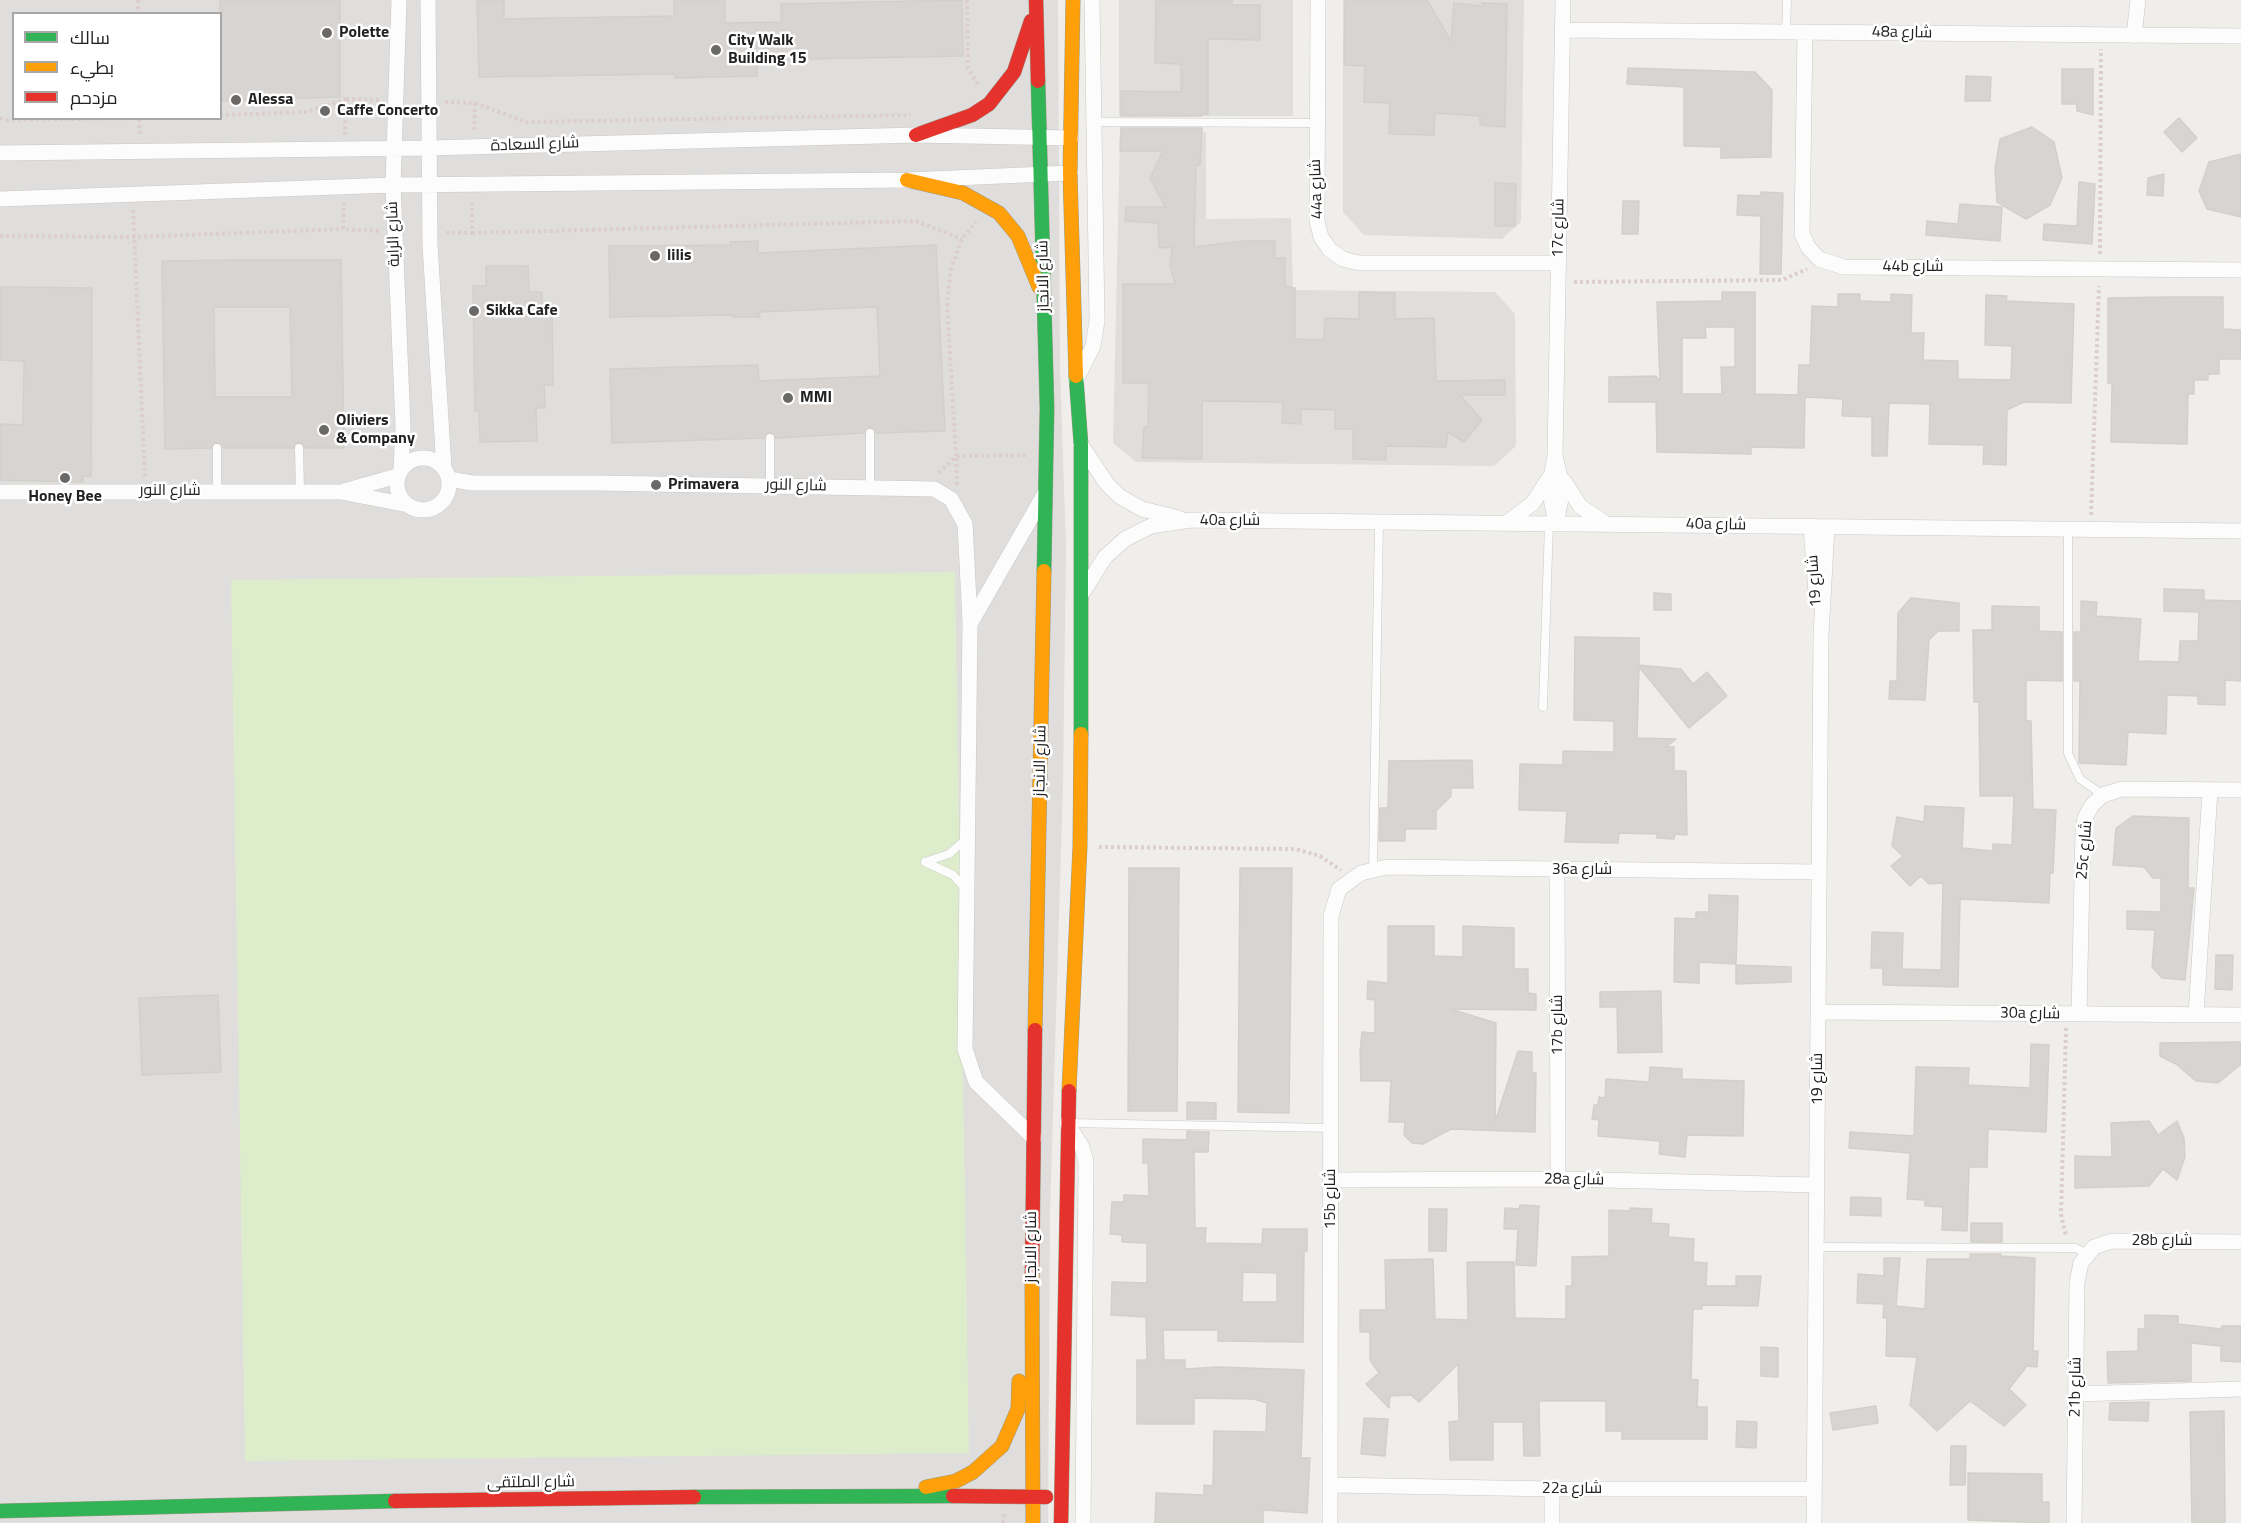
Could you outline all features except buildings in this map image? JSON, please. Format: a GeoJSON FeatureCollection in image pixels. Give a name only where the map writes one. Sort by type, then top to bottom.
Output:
{"type":"FeatureCollection","features":[{"type":"Feature","properties":{"kind":"street","name":"شارع الراية"},"geometry":{"type":"LineString","coordinates":[[399,0],[393,185],[393,231],[404,426],[399,472]]}},
{"type":"Feature","properties":{"kind":"street"},"geometry":{"type":"LineString","coordinates":[[341,492],[408,505],[415,509],[431,509],[438,505],[447,480],[430,232],[428,0]]}},
{"type":"Feature","properties":{"kind":"street","name":"شارع الانجاز"},"geometry":{"type":"LineString","coordinates":[[1062,1523],[1067,1124],[1080,846],[1082,594],[1081,445],[1076,380],[1070,173],[1073,0]]}},
{"type":"Feature","properties":{"kind":"street"},"geometry":{"type":"LineString","coordinates":[[1076,380],[1093,346],[1097,321],[1092,122],[1092,0]]}},
{"type":"Feature","properties":{"kind":"street","name":"44a شارع"},"geometry":{"type":"LineString","coordinates":[[1317,0],[1317,221],[1321,237],[1330,250],[1343,259],[1359,263],[1559,263]]}},
{"type":"Feature","properties":{"kind":"street","name":"17c شارع"},"geometry":{"type":"LineString","coordinates":[[1552,524],[1550,500],[1556,477],[1563,0]]}},
{"type":"Feature","properties":{"kind":"street"},"geometry":{"type":"LineString","coordinates":[[2134,36],[2138,0]]}},
{"type":"Feature","properties":{"kind":"street"},"geometry":{"type":"LineString","coordinates":[[916,135],[972,116],[1003,89],[1014,72],[1036,3]]}},
{"type":"Feature","properties":{"kind":"street","name":"شارع الانجاز"},"geometry":{"type":"LineString","coordinates":[[1033,1523],[1032,1199],[1047,455],[1042,175],[1036,3]]}},
{"type":"Feature","properties":{"kind":"street","name":"48a شارع"},"geometry":{"type":"LineString","coordinates":[[1563,30],[2241,36]]}},
{"type":"Feature","properties":{"kind":"street"},"geometry":{"type":"LineString","coordinates":[[1805,32],[1802,226],[1808,247],[1819,259]]}},
{"type":"Feature","properties":{"kind":"street","name":"شارع السعادة"},"geometry":{"type":"LineString","coordinates":[[0,153],[345,147],[430,148],[916,135],[1071,138]]}},
{"type":"Feature","properties":{"kind":"street"},"geometry":{"type":"LineString","coordinates":[[0,199],[393,185],[906,180],[1070,173]]}},
{"type":"Feature","properties":{"kind":"street"},"geometry":{"type":"LineString","coordinates":[[906,180],[963,193],[990,205],[1008,221],[1018,236],[1044,298]]}},
{"type":"Feature","properties":{"kind":"street","name":"44b شارع"},"geometry":{"type":"LineString","coordinates":[[1819,259],[1844,267],[2241,270]]}},
{"type":"Feature","properties":{"kind":"street","name":"40a شارع"},"geometry":{"type":"LineString","coordinates":[[1081,445],[1107,484],[1119,496],[1142,509],[1191,520]]}},
{"type":"Feature","properties":{"kind":"street"},"geometry":{"type":"LineString","coordinates":[[341,492],[399,472],[414,458],[422,457],[430,458],[447,480]]}},
{"type":"Feature","properties":{"kind":"street"},"geometry":{"type":"LineString","coordinates":[[399,472],[398,492],[408,505]]}},
{"type":"Feature","properties":{"kind":"street"},"geometry":{"type":"LineString","coordinates":[[1556,477],[1580,506],[1608,524]]}},
{"type":"Feature","properties":{"kind":"street","name":"17c شارع"},"geometry":{"type":"LineString","coordinates":[[1508,522],[1533,503],[1556,477]]}},
{"type":"Feature","properties":{"kind":"street","name":"شارع النور"},"geometry":{"type":"LineString","coordinates":[[447,480],[472,483],[925,487],[943,493],[958,507]]}},
{"type":"Feature","properties":{"kind":"street","name":"شارع النور"},"geometry":{"type":"LineString","coordinates":[[0,492],[341,492]]}},
{"type":"Feature","properties":{"kind":"street"},"geometry":{"type":"LineString","coordinates":[[970,624],[1046,492]]}},
{"type":"Feature","properties":{"kind":"street"},"geometry":{"type":"LineString","coordinates":[[958,507],[965,524],[970,624],[965,1049],[976,1082],[1034,1138]]}},
{"type":"Feature","properties":{"kind":"street","name":"40a شارع"},"geometry":{"type":"LineString","coordinates":[[1082,594],[1101,562],[1125,539],[1151,526],[1191,520],[2241,531]]}},
{"type":"Feature","properties":{"kind":"street","name":"شارع 19"},"geometry":{"type":"LineString","coordinates":[[1811,526],[1821,635]]}},
{"type":"Feature","properties":{"kind":"street","name":"شارع 19"},"geometry":{"type":"LineString","coordinates":[[1814,1523],[1821,635],[1827,526]]}},
{"type":"Feature","properties":{"kind":"street"},"geometry":{"type":"LineString","coordinates":[[2103,795],[2122,789],[2241,790]]}},
{"type":"Feature","properties":{"kind":"street"},"geometry":{"type":"LineString","coordinates":[[2196,1015],[2210,790]]}},
{"type":"Feature","properties":{"kind":"street","name":"25c شارع"},"geometry":{"type":"LineString","coordinates":[[2073,1014],[2083,832],[2089,812],[2103,795]]}},
{"type":"Feature","properties":{"kind":"street","name":"36a شارع"},"geometry":{"type":"LineString","coordinates":[[1349,880],[1373,869],[1387,867],[1819,872]]}},
{"type":"Feature","properties":{"kind":"street","name":"17b شارع"},"geometry":{"type":"LineString","coordinates":[[1557,870],[1558,1179]]}},
{"type":"Feature","properties":{"kind":"street","name":"15b شارع"},"geometry":{"type":"LineString","coordinates":[[1330,1523],[1331,916],[1339,890],[1349,880]]}},
{"type":"Feature","properties":{"kind":"street","name":"30a شارع"},"geometry":{"type":"LineString","coordinates":[[1818,1012],[2241,1015]]}},
{"type":"Feature","properties":{"kind":"street"},"geometry":{"type":"LineString","coordinates":[[1067,1124],[1082,1147],[1086,1162],[1083,1523]]}},
{"type":"Feature","properties":{"kind":"street","name":"28a شارع"},"geometry":{"type":"LineString","coordinates":[[1330,1180],[1558,1179],[1817,1185]]}},
{"type":"Feature","properties":{"kind":"street"},"geometry":{"type":"LineString","coordinates":[[859,1494],[937,1486],[956,1481],[989,1460],[1002,1446],[1012,1428],[1018,1409],[1020,1260],[1032,1199]]}},
{"type":"Feature","properties":{"kind":"street","name":"28b شارع"},"geometry":{"type":"LineString","coordinates":[[2082,1251],[2112,1241],[2241,1242]]}},
{"type":"Feature","properties":{"kind":"street","name":"21b شارع"},"geometry":{"type":"LineString","coordinates":[[2074,1523],[2077,1282],[2082,1251]]}},
{"type":"Feature","properties":{"kind":"street"},"geometry":{"type":"LineString","coordinates":[[2076,1394],[2241,1389]]}},
{"type":"Feature","properties":{"kind":"street","name":"22a شارع"},"geometry":{"type":"LineString","coordinates":[[1331,1485],[1552,1489],[1814,1489]]}},
{"type":"Feature","properties":{"kind":"street"},"geometry":{"type":"LineString","coordinates":[[1552,1489],[1552,1523]]}},
{"type":"Feature","properties":{"kind":"street","name":"شارع الملتقى"},"geometry":{"type":"LineString","coordinates":[[0,1511],[169,1505],[859,1494],[1063,1497]]}},
{"type":"Feature","properties":{"kind":"lane"},"geometry":{"type":"LineString","coordinates":[[1786,32],[1787,0]]}},
{"type":"Feature","properties":{"kind":"lane"},"geometry":{"type":"LineString","coordinates":[[1092,122],[1316,123]]}},
{"type":"Feature","properties":{"kind":"lane"},"geometry":{"type":"LineString","coordinates":[[870,433],[870,486]]}},
{"type":"Feature","properties":{"kind":"lane"},"geometry":{"type":"LineString","coordinates":[[770,438],[770,485]]}},
{"type":"Feature","properties":{"kind":"lane"},"geometry":{"type":"LineString","coordinates":[[217,448],[217,491]]}},
{"type":"Feature","properties":{"kind":"lane"},"geometry":{"type":"LineString","coordinates":[[299,448],[300,491]]}},
{"type":"Feature","properties":{"kind":"lane"},"geometry":{"type":"LineString","coordinates":[[1373,869],[1379,522]]}},
{"type":"Feature","properties":{"kind":"lane"},"geometry":{"type":"LineString","coordinates":[[1543,707],[1552,524]]}},
{"type":"Feature","properties":{"kind":"lane"},"geometry":{"type":"LineString","coordinates":[[2068,530],[2068,753],[2080,779],[2103,795]]}},
{"type":"Feature","properties":{"kind":"lane"},"geometry":{"type":"LineString","coordinates":[[967,838],[949,855],[925,862],[953,875],[967,890]]}},
{"type":"Feature","properties":{"kind":"lane"},"geometry":{"type":"LineString","coordinates":[[1067,1124],[1331,1128]]}},
{"type":"Feature","properties":{"kind":"lane"},"geometry":{"type":"LineString","coordinates":[[1816,1247],[2082,1251]]}},
{"type":"Feature","properties":{"kind":"path"},"geometry":{"type":"LineString","coordinates":[[222,115],[307,112],[346,99],[397,100]]}},
{"type":"Feature","properties":{"kind":"path"},"geometry":{"type":"LineString","coordinates":[[345,147],[346,99]]}},
{"type":"Feature","properties":{"kind":"path"},"geometry":{"type":"LineString","coordinates":[[429,101],[475,103],[526,122],[914,115]]}},
{"type":"Feature","properties":{"kind":"path"},"geometry":{"type":"LineString","coordinates":[[474,147],[475,103]]}},
{"type":"Feature","properties":{"kind":"path"},"geometry":{"type":"LineString","coordinates":[[472,233],[473,185]]}},
{"type":"Feature","properties":{"kind":"path"},"geometry":{"type":"LineString","coordinates":[[343,229],[344,187]]}},
{"type":"Feature","properties":{"kind":"path"},"geometry":{"type":"LineString","coordinates":[[133,194],[133,237],[146,491]]}},
{"type":"Feature","properties":{"kind":"path"},"geometry":{"type":"LineString","coordinates":[[958,507],[947,305],[951,269],[962,239],[990,205]]}},
{"type":"Feature","properties":{"kind":"path"},"geometry":{"type":"LineString","coordinates":[[430,232],[472,233],[916,221],[962,239]]}},
{"type":"Feature","properties":{"kind":"path"},"geometry":{"type":"LineString","coordinates":[[0,236],[133,237],[343,229],[393,231]]}},
{"type":"Feature","properties":{"kind":"path"},"geometry":{"type":"LineString","coordinates":[[1558,282],[1782,280],[1802,273],[1819,259]]}},
{"type":"Feature","properties":{"kind":"path"},"geometry":{"type":"LineString","coordinates":[[925,487],[956,456],[1047,455]]}},
{"type":"Feature","properties":{"kind":"path"},"geometry":{"type":"LineString","coordinates":[[1080,846],[1296,849],[1320,856],[1349,880]]}},
{"type":"Feature","properties":{"kind":"path"},"geometry":{"type":"LineString","coordinates":[[2073,1014],[2061,1214],[2065,1232],[2082,1251]]}},
{"type":"Feature","properties":{"kind":"shaded area"},"geometry":{"type":"Polygon","coordinates":[[[0,0],[1058,0],[1060,370],[1066,547],[1063,784],[1050,1214],[1048,1523],[0,1523],[0,0]]]}},
{"type":"Feature","properties":{"kind":"shaded area"},"geometry":{"type":"Polygon","coordinates":[[[1119,0],[1293,0],[1293,116],[1119,116],[1119,0]]]}},
{"type":"Feature","properties":{"kind":"shaded area"},"geometry":{"type":"Polygon","coordinates":[[[1343,0],[1524,0],[1521,222],[1502,239],[1364,235],[1343,212],[1343,0]]]}},
{"type":"Feature","properties":{"kind":"shaded area"},"geometry":{"type":"Polygon","coordinates":[[[1206,132],[1206,219],[1291,218],[1293,290],[1495,292],[1515,314],[1516,446],[1494,466],[1136,462],[1113,443],[1120,133],[1206,132]]]}},
{"type":"Feature","properties":{"kind":"green space"},"geometry":{"type":"Polygon","coordinates":[[[955,572],[969,1453],[245,1461],[231,580],[955,572]]]}},
{"type":"Feature","properties":{"kind":"traffic: fast"},"geometry":{"type":"LineString","coordinates":[[1038,81],[1047,408],[1044,571]]}},
{"type":"Feature","properties":{"kind":"traffic: fast"},"geometry":{"type":"LineString","coordinates":[[1076,376],[1081,445],[1081,734]]}},
{"type":"Feature","properties":{"kind":"traffic: fast"},"geometry":{"type":"LineString","coordinates":[[694,1497],[953,1496]]}},
{"type":"Feature","properties":{"kind":"traffic: fast"},"geometry":{"type":"LineString","coordinates":[[0,1511],[395,1501]]}},
{"type":"Feature","properties":{"kind":"traffic: slow"},"geometry":{"type":"LineString","coordinates":[[1073,0],[1070,173],[1076,376]]}},
{"type":"Feature","properties":{"kind":"traffic: slow"},"geometry":{"type":"LineString","coordinates":[[907,180],[963,193],[999,213],[1018,236],[1039,287]]}},
{"type":"Feature","properties":{"kind":"traffic: slow"},"geometry":{"type":"LineString","coordinates":[[1035,1030],[1044,571]]}},
{"type":"Feature","properties":{"kind":"traffic: slow"},"geometry":{"type":"LineString","coordinates":[[1069,1091],[1080,846],[1081,734]]}},
{"type":"Feature","properties":{"kind":"traffic: slow"},"geometry":{"type":"LineString","coordinates":[[1032,1273],[1033,1523]]}},
{"type":"Feature","properties":{"kind":"traffic: slow"},"geometry":{"type":"LineString","coordinates":[[926,1487],[956,1481],[973,1472],[1002,1446],[1018,1409],[1019,1381]]}},
{"type":"Feature","properties":{"kind":"traffic: jam"},"geometry":{"type":"LineString","coordinates":[[1036,0],[1038,81]]}},
{"type":"Feature","properties":{"kind":"traffic: jam"},"geometry":{"type":"LineString","coordinates":[[916,135],[972,115],[989,104],[1014,72],[1031,21]]}},
{"type":"Feature","properties":{"kind":"traffic: jam"},"geometry":{"type":"LineString","coordinates":[[1032,1273],[1035,1030]]}},
{"type":"Feature","properties":{"kind":"traffic: jam"},"geometry":{"type":"LineString","coordinates":[[1061,1523],[1069,1091]]}},
{"type":"Feature","properties":{"kind":"traffic: jam"},"geometry":{"type":"LineString","coordinates":[[953,1496],[1046,1497]]}},
{"type":"Feature","properties":{"kind":"traffic: jam"},"geometry":{"type":"LineString","coordinates":[[395,1501],[694,1497]]}},
{"type":"Feature","properties":{"kind":"place","name":"Polette"},"geometry":{"type":"Point","coordinates":[327,33]}},
{"type":"Feature","properties":{"kind":"place","name":"City Walk Building 15"},"geometry":{"type":"Point","coordinates":[716,50]}},
{"type":"Feature","properties":{"kind":"place","name":"Alessa"},"geometry":{"type":"Point","coordinates":[236,100]}},
{"type":"Feature","properties":{"kind":"place","name":"Caffe Concerto"},"geometry":{"type":"Point","coordinates":[325,111]}},
{"type":"Feature","properties":{"kind":"place","name":"lilis"},"geometry":{"type":"Point","coordinates":[655,256]}},
{"type":"Feature","properties":{"kind":"place","name":"Sikka Cafe"},"geometry":{"type":"Point","coordinates":[474,311]}},
{"type":"Feature","properties":{"kind":"place","name":"MMI"},"geometry":{"type":"Point","coordinates":[788,398]}},
{"type":"Feature","properties":{"kind":"place","name":"Oliviers & Company"},"geometry":{"type":"Point","coordinates":[324,430]}},
{"type":"Feature","properties":{"kind":"place","name":"Honey Bee"},"geometry":{"type":"Point","coordinates":[65,478]}},
{"type":"Feature","properties":{"kind":"place","name":"Primavera"},"geometry":{"type":"Point","coordinates":[656,485]}}]}
